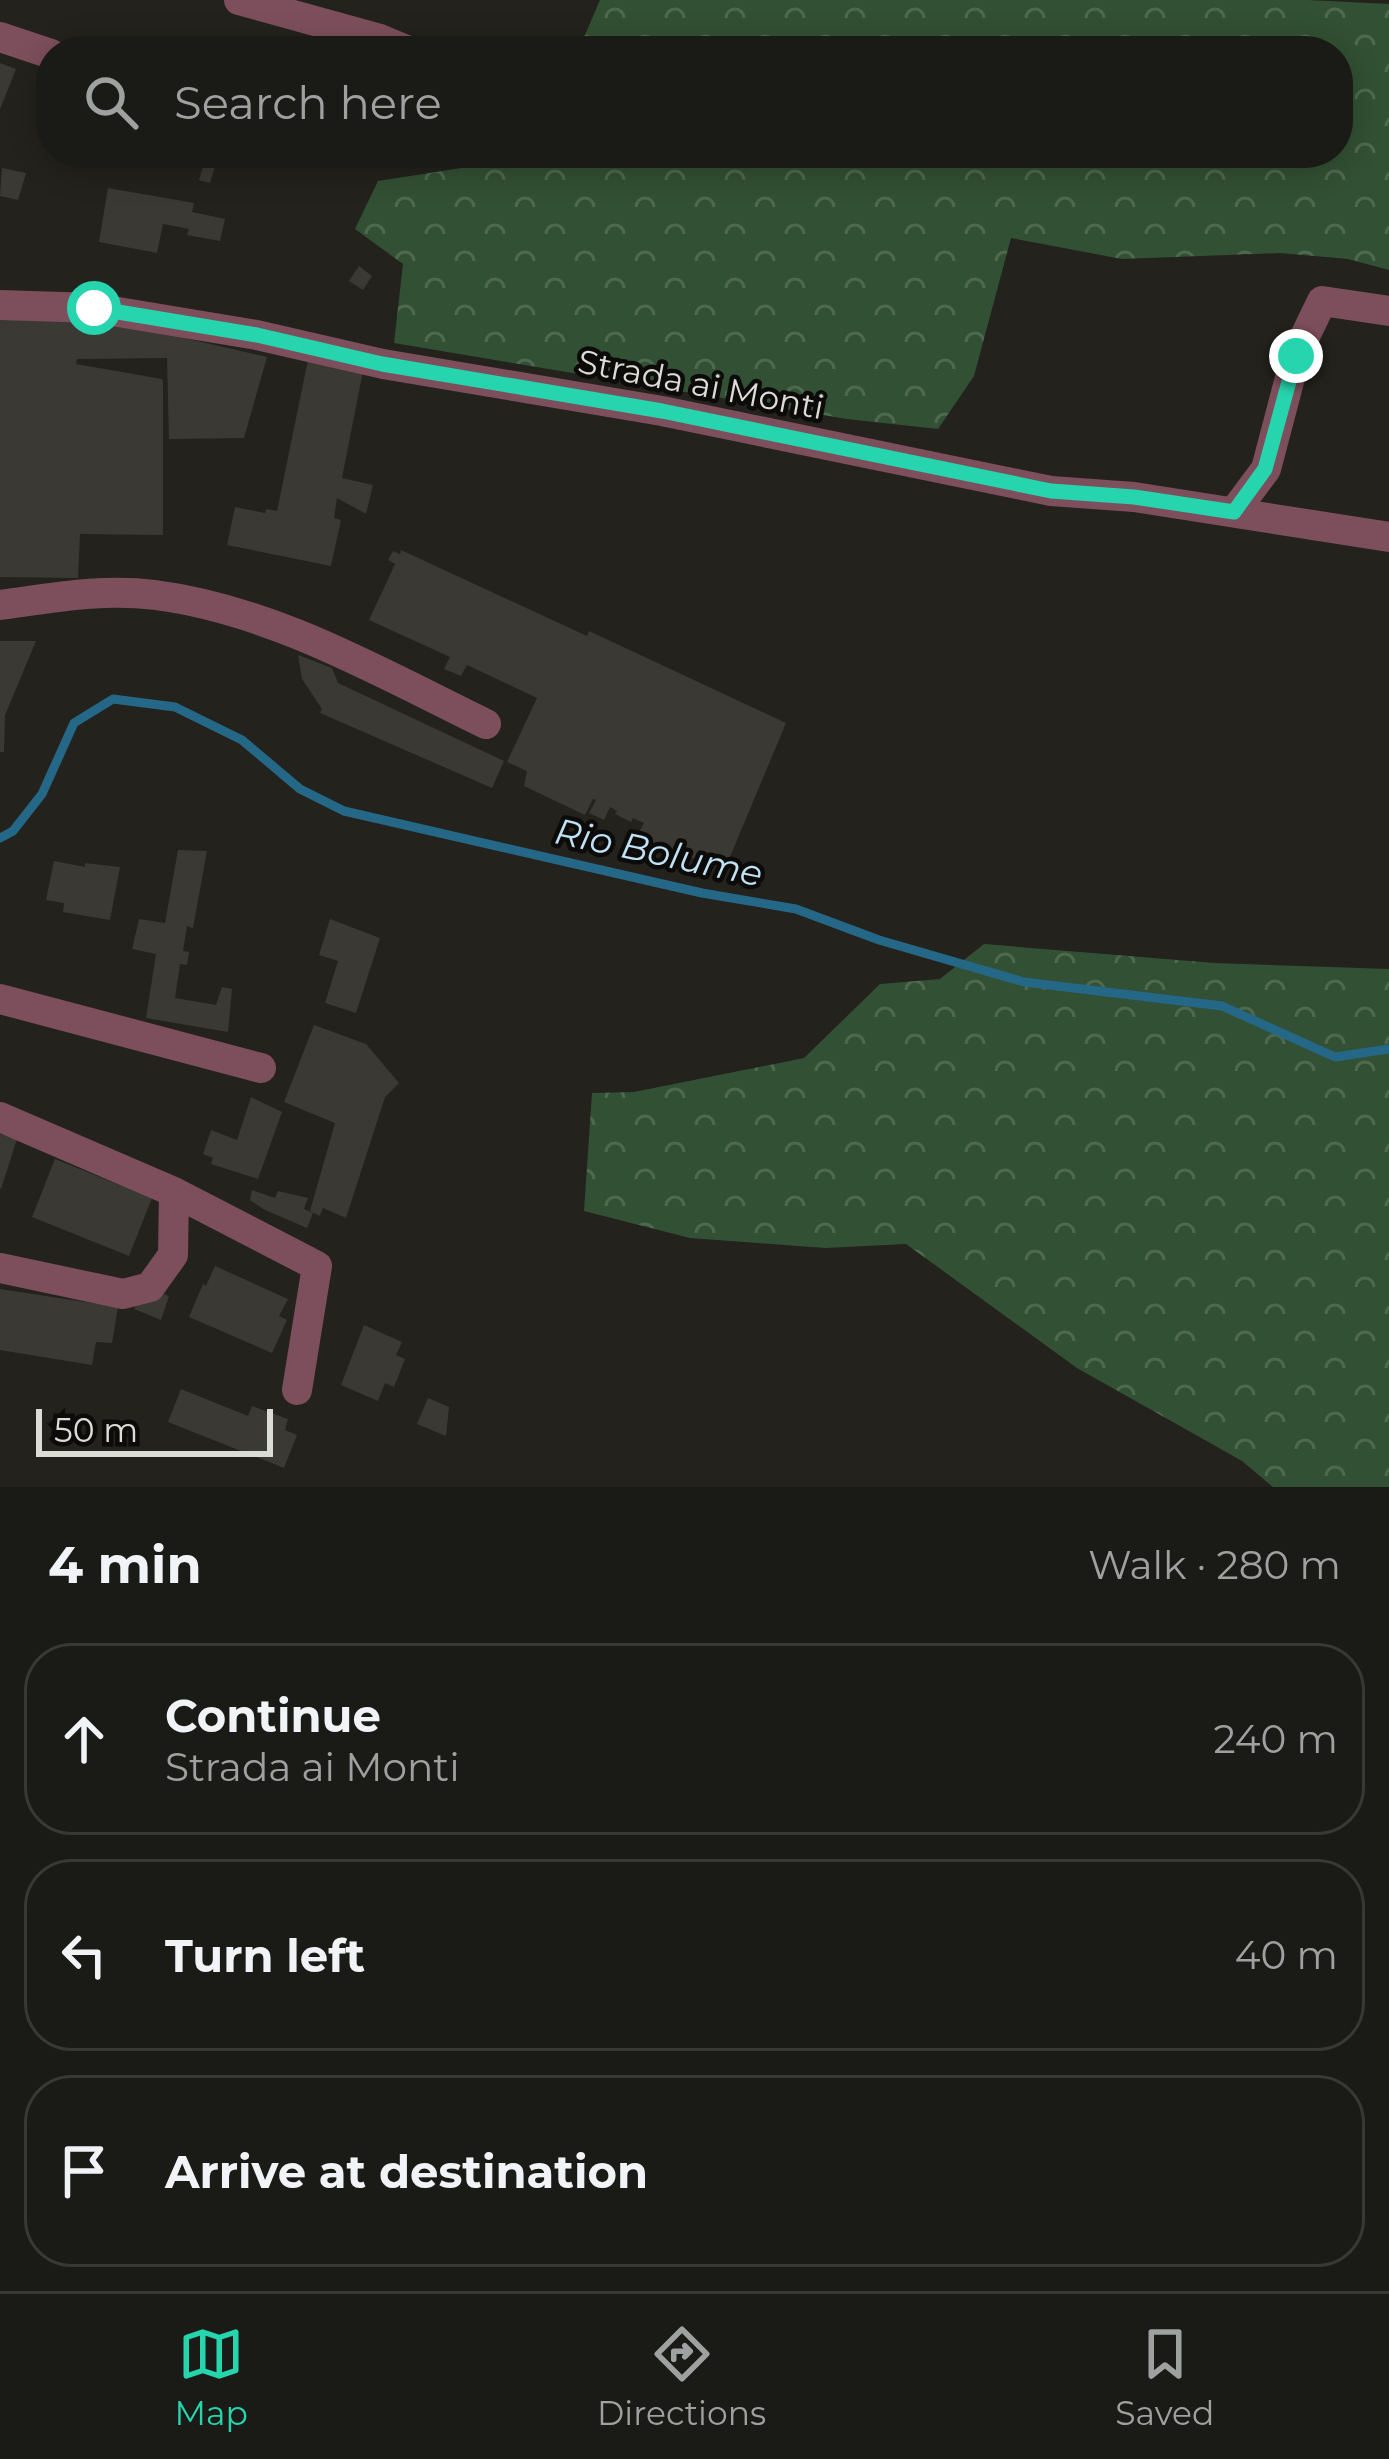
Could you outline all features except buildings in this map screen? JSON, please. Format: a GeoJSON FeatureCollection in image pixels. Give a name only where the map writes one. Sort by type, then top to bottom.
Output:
{"type":"FeatureCollection","features":[{"type":"Feature","properties":{"kind":"street"},"geometry":{"type":"LineString","coordinates":[[239,0],[369,36]]}},
{"type":"Feature","properties":{"kind":"street"},"geometry":{"type":"LineString","coordinates":[[0,37],[36,49]]}},
{"type":"Feature","properties":{"kind":"street"},"geometry":{"type":"LineString","coordinates":[[1234,512],[1265,469],[1296,356],[1322,301],[1389,311]]}},
{"type":"Feature","properties":{"kind":"street","name":"Strada ai Monti"},"geometry":{"type":"LineString","coordinates":[[0,305],[94,308],[257,335],[382,364],[662,411],[1051,491],[1134,497],[1389,537]]}},
{"type":"Feature","properties":{"kind":"street"},"geometry":{"type":"LineString","coordinates":[[0,605],[91,592],[153,595],[226,609],[334,650],[486,724]]}},
{"type":"Feature","properties":{"kind":"street"},"geometry":{"type":"LineString","coordinates":[[0,999],[260,1068]]}},
{"type":"Feature","properties":{"kind":"street"},"geometry":{"type":"LineString","coordinates":[[0,1117],[174,1192],[317,1266],[297,1390]]}},
{"type":"Feature","properties":{"kind":"street"},"geometry":{"type":"LineString","coordinates":[[0,1268],[122,1294],[150,1287],[173,1255],[174,1192]]}},
{"type":"Feature","properties":{"kind":"green space"},"geometry":{"type":"Polygon","coordinates":[[[600,0],[1389,4],[1389,270],[1348,259],[1280,253],[1122,259],[1011,238],[974,376],[938,429],[847,419],[394,343],[403,264],[355,229],[378,181],[461,168],[1353,168],[1353,36],[585,35],[600,0]]]}},
{"type":"Feature","properties":{"kind":"green space"},"geometry":{"type":"Polygon","coordinates":[[[984,944],[1214,963],[1389,969],[1389,1487],[1273,1487],[1242,1461],[1077,1368],[906,1244],[825,1248],[690,1238],[584,1211],[592,1093],[634,1092],[804,1058],[880,984],[940,979],[984,944]]]}},
{"type":"Feature","properties":{"kind":"waterway","name":"Rio Bolume"},"geometry":{"type":"LineString","coordinates":[[0,838],[13,831],[42,794],[74,723],[113,699],[175,707],[242,740],[300,789],[344,811],[702,893],[796,909],[879,940],[1024,982],[1222,1006],[1335,1057],[1389,1049]]}},
{"type":"Feature","properties":{"kind":"route"},"geometry":{"type":"LineString","coordinates":[[94,308],[257,335],[382,364],[662,411],[1051,491],[1234,512],[1265,469],[1296,356]]}}]}
